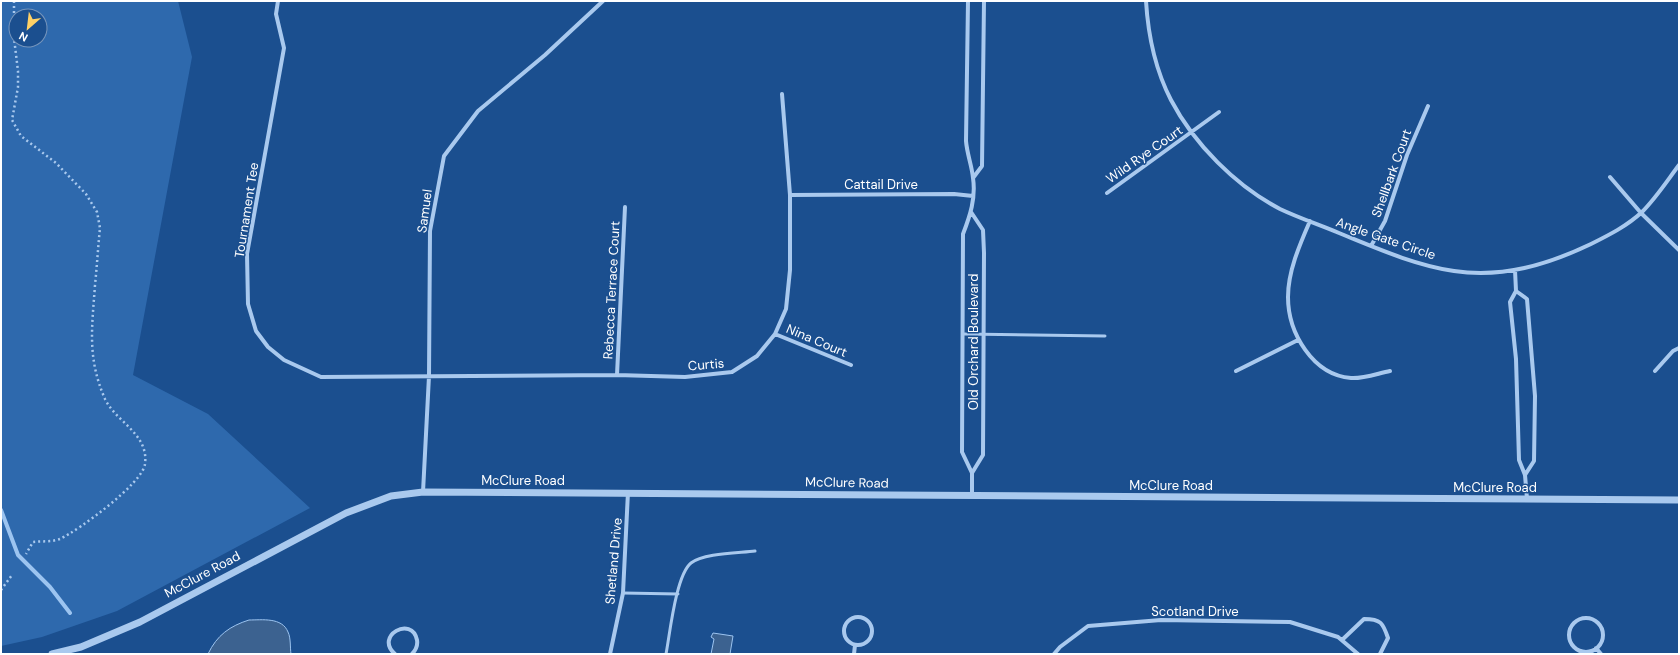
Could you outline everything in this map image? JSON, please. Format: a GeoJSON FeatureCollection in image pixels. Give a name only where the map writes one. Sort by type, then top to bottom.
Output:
{"type":"FeatureCollection","features":[{"type":"Feature","properties":{"kind":"street","name":"Tournament Tee"},"geometry":{"type":"LineString","coordinates":[[278,1],[276,14],[284,48],[247,254],[248,304],[256,331],[268,347],[284,360],[321,377],[429,376]]}},
{"type":"Feature","properties":{"kind":"street","name":"Samuel"},"geometry":{"type":"LineString","coordinates":[[423,492],[429,376],[430,231],[444,156],[478,111],[545,55],[603,1]]}},
{"type":"Feature","properties":{"kind":"street","name":"Old Orchard Boulevard"},"geometry":{"type":"LineString","coordinates":[[968,1],[966,141],[973,178],[973,196],[971,212],[963,234],[964,334],[962,452],[972,473],[972,496]]}},
{"type":"Feature","properties":{"kind":"street","name":"Old Orchard Boulevard"},"geometry":{"type":"LineString","coordinates":[[973,178],[982,166],[984,1]]}},
{"type":"Feature","properties":{"kind":"street","name":"Angle Gate Circle"},"geometry":{"type":"LineString","coordinates":[[1146,1],[1147,18],[1158,67],[1171,100],[1192,132],[1216,160],[1256,194],[1280,208],[1372,246],[1420,263],[1454,271],[1485,272],[1515,270],[1558,259],[1618,231],[1641,213],[1659,193],[1679,165]]}},
{"type":"Feature","properties":{"kind":"street","name":"Curtis"},"geometry":{"type":"LineString","coordinates":[[429,376],[616,374],[685,377],[732,372],[757,356],[775,334],[786,309],[790,270],[790,195],[782,94]]}},
{"type":"Feature","properties":{"kind":"street","name":"Shellbark Court"},"geometry":{"type":"LineString","coordinates":[[1372,246],[1385,221],[1407,155],[1428,106]]}},
{"type":"Feature","properties":{"kind":"street"},"geometry":{"type":"LineString","coordinates":[[1192,132],[1219,112]]}},
{"type":"Feature","properties":{"kind":"street","name":"Wild Rye Court"},"geometry":{"type":"LineString","coordinates":[[1107,193],[1192,132]]}},
{"type":"Feature","properties":{"kind":"street"},"geometry":{"type":"LineString","coordinates":[[1610,177],[1641,213],[1679,250]]}},
{"type":"Feature","properties":{"kind":"street","name":"Cattail Drive"},"geometry":{"type":"LineString","coordinates":[[790,195],[954,194],[973,196]]}},
{"type":"Feature","properties":{"kind":"street","name":"Rebecca Terrace Court"},"geometry":{"type":"LineString","coordinates":[[616,374],[625,207]]}},
{"type":"Feature","properties":{"kind":"street","name":"Old Orchard Boulevard"},"geometry":{"type":"LineString","coordinates":[[971,212],[983,230],[984,335],[983,455],[972,473]]}},
{"type":"Feature","properties":{"kind":"street"},"geometry":{"type":"LineString","coordinates":[[1310,221],[1299,246],[1288,297],[1298,340],[1314,361],[1330,372],[1352,378],[1390,371]]}},
{"type":"Feature","properties":{"kind":"street"},"geometry":{"type":"LineString","coordinates":[[1515,270],[1516,291],[1510,302],[1516,359],[1519,460],[1525,475],[1527,499]]}},
{"type":"Feature","properties":{"kind":"street"},"geometry":{"type":"LineString","coordinates":[[1516,291],[1527,299],[1535,396],[1534,461],[1525,475]]}},
{"type":"Feature","properties":{"kind":"street","name":"Nina Court"},"geometry":{"type":"LineString","coordinates":[[775,334],[851,365]]}},
{"type":"Feature","properties":{"kind":"street"},"geometry":{"type":"LineString","coordinates":[[1236,371],[1298,340]]}},
{"type":"Feature","properties":{"kind":"street"},"geometry":{"type":"LineString","coordinates":[[1655,370],[1679,348]]}},
{"type":"Feature","properties":{"kind":"street","name":"McClure Road"},"geometry":{"type":"LineString","coordinates":[[52,654],[81,647],[140,622],[346,513],[391,496],[423,492],[628,492],[972,496],[1679,500]]}},
{"type":"Feature","properties":{"kind":"street","name":"Shetland Drive"},"geometry":{"type":"LineString","coordinates":[[610,654],[623,593],[628,492]]}},
{"type":"Feature","properties":{"kind":"street"},"geometry":{"type":"LineString","coordinates":[[852,618],[862,618],[869,623],[871,627],[871,636],[865,643],[855,645],[848,642],[845,638],[845,624],[852,618]]}},
{"type":"Feature","properties":{"kind":"street"},"geometry":{"type":"LineString","coordinates":[[1587,618],[1592,619],[1600,627],[1602,637],[1596,648],[1587,652],[1582,651],[1572,645],[1568,635],[1572,624],[1576,621],[1587,618]]}},
{"type":"Feature","properties":{"kind":"street"},"geometry":{"type":"LineString","coordinates":[[1342,640],[1364,619],[1375,619],[1383,625],[1388,638],[1380,654]]}},
{"type":"Feature","properties":{"kind":"street","name":"Scotland Drive"},"geometry":{"type":"LineString","coordinates":[[1054,654],[1060,647],[1088,626],[1161,620],[1290,622],[1338,637],[1358,654]]}},
{"type":"Feature","properties":{"kind":"street"},"geometry":{"type":"LineString","coordinates":[[395,654],[391,649],[389,640],[394,632],[402,628],[411,631],[417,638],[417,648],[412,654]]}},
{"type":"Feature","properties":{"kind":"street"},"geometry":{"type":"LineString","coordinates":[[854,654],[855,645]]}},
{"type":"Feature","properties":{"kind":"street"},"geometry":{"type":"LineString","coordinates":[[1596,648],[1601,654]]}},
{"type":"Feature","properties":{"kind":"lane"},"geometry":{"type":"LineString","coordinates":[[964,334],[1105,336]]}},
{"type":"Feature","properties":{"kind":"lane"},"geometry":{"type":"LineString","coordinates":[[666,654],[682,575],[691,563],[702,558],[755,552]]}},
{"type":"Feature","properties":{"kind":"lane"},"geometry":{"type":"LineString","coordinates":[[623,593],[678,594]]}},
{"type":"Feature","properties":{"kind":"path"},"geometry":{"type":"LineString","coordinates":[[14,1],[14,38],[18,82],[12,120],[21,136],[69,175],[86,194],[98,212],[100,228],[91,328],[93,358],[106,399],[114,413],[139,437],[144,447],[146,463],[141,475],[123,493],[96,514],[60,539],[33,542],[26,554]]}},
{"type":"Feature","properties":{"kind":"path"},"geometry":{"type":"LineString","coordinates":[[1,590],[12,576]]}},
{"type":"Feature","properties":{"kind":"shaded area"},"geometry":{"type":"Polygon","coordinates":[[[1,1],[178,1],[192,57],[133,375],[208,414],[310,508],[117,611],[42,637],[1,646],[1,1]]]}},
{"type":"Feature","properties":{"kind":"shaded area"},"geometry":{"type":"Polygon","coordinates":[[[249,620],[271,620],[285,627],[289,634],[291,654],[208,654],[220,636],[230,628],[249,620]]]}},
{"type":"Feature","properties":{"kind":"shaded area"},"geometry":{"type":"Polygon","coordinates":[[[713,633],[733,636],[730,654],[711,654],[714,639],[711,637],[713,633]]]}},
{"type":"Feature","properties":{"kind":"waterway"},"geometry":{"type":"LineString","coordinates":[[1,510],[18,555],[50,587],[70,613]]}}]}
